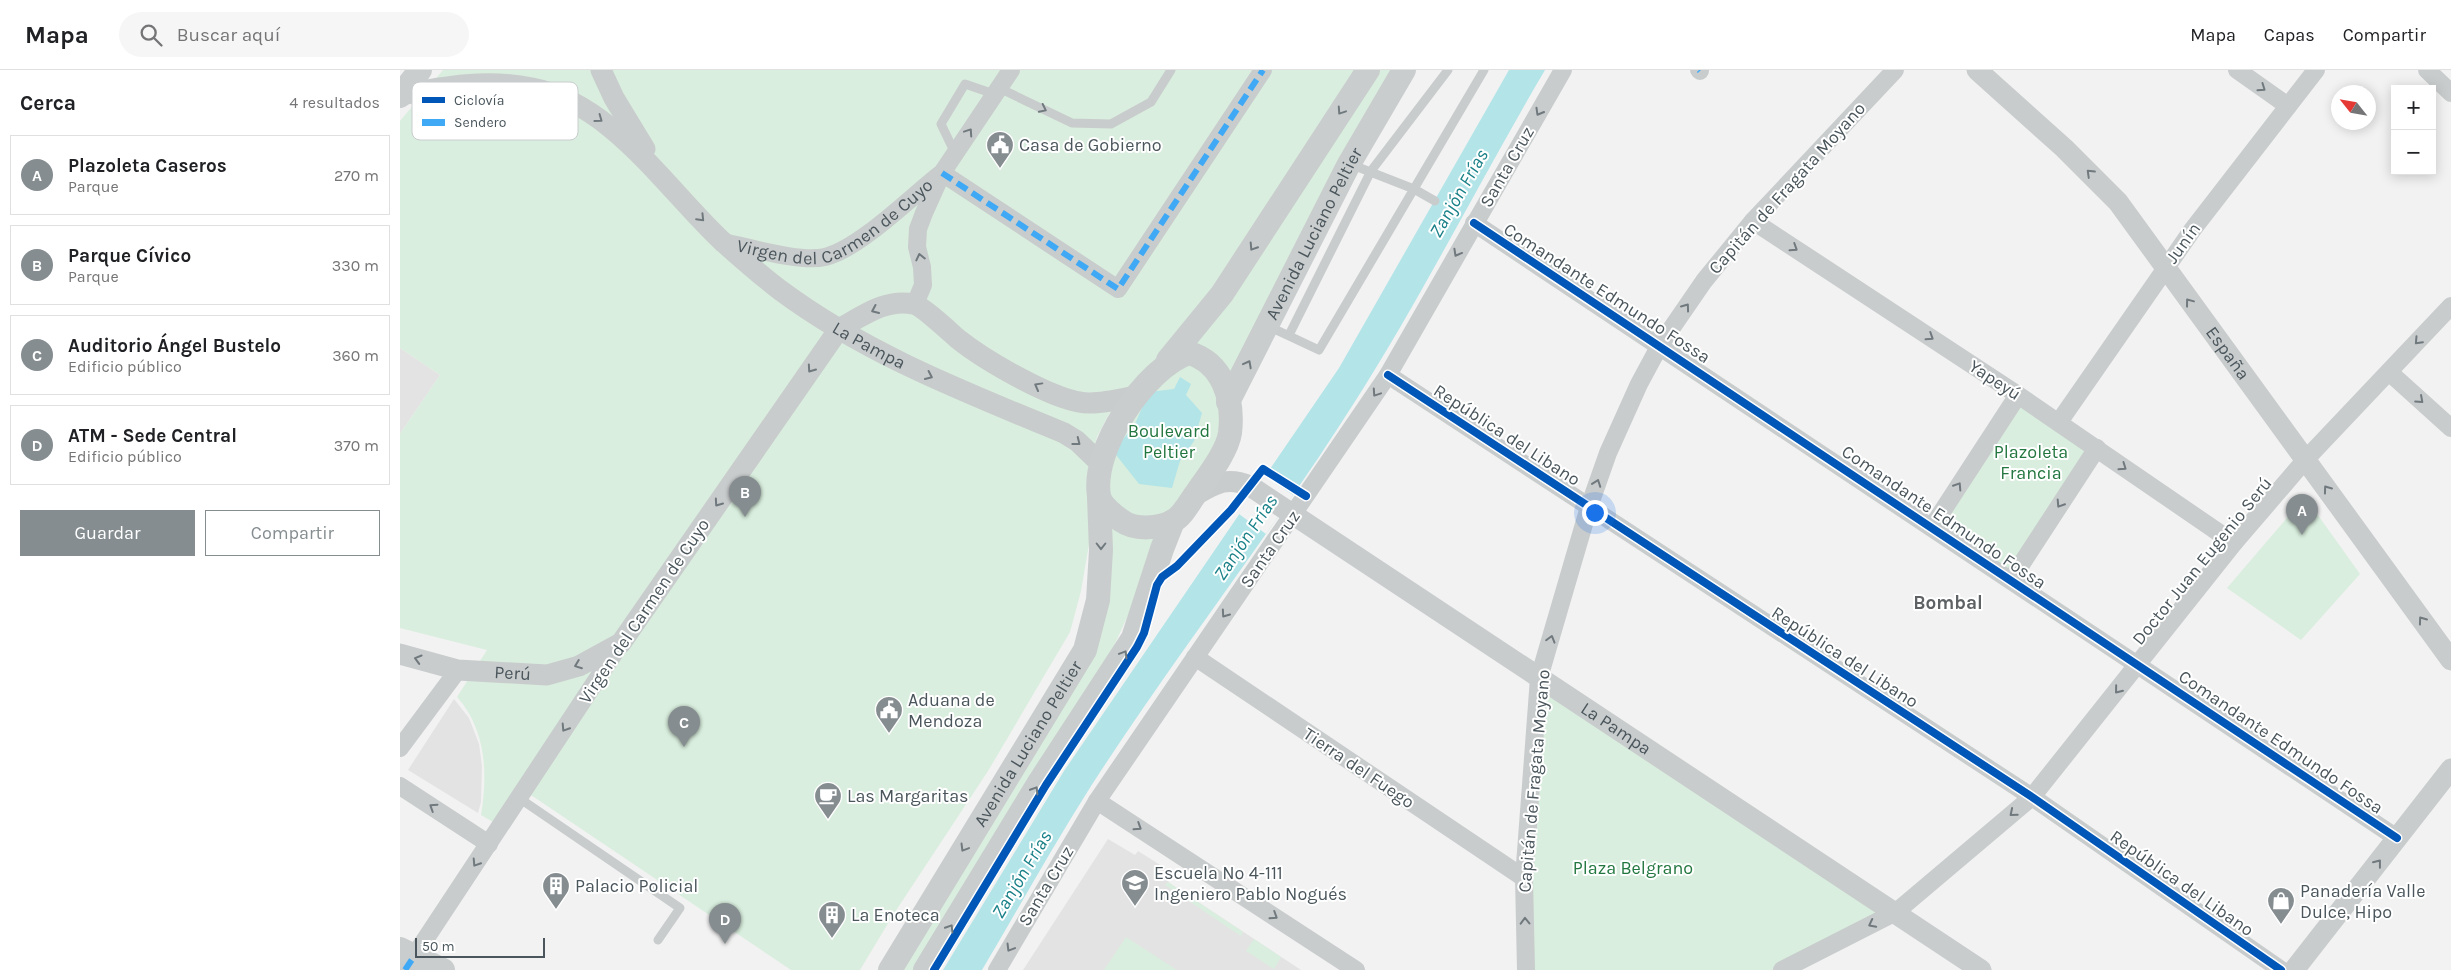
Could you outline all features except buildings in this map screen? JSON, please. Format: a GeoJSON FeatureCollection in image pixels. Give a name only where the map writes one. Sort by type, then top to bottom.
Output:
{"type":"FeatureCollection","features":[{"type":"Feature","properties":{"kind":"main road"},"geometry":{"type":"LineString","coordinates":[[401,96],[420,70]]}},
{"type":"Feature","properties":{"kind":"main road","name":"Avenida Luciano Peltier"},"geometry":{"type":"LineString","coordinates":[[1154,375],[1222,294],[1368,70]]}},
{"type":"Feature","properties":{"kind":"main road","name":"Avenida Luciano Peltier"},"geometry":{"type":"LineString","coordinates":[[1228,402],[1279,330],[1349,164],[1404,70]]}},
{"type":"Feature","properties":{"kind":"main road"},"geometry":{"type":"LineString","coordinates":[[1189,353],[1202,357],[1214,367],[1224,382],[1228,402],[1230,434],[1215,466],[1194,496],[1173,521],[1150,526],[1126,524],[1112,514],[1099,497],[1101,464],[1116,425],[1136,396],[1154,375],[1178,357],[1189,353]]}},
{"type":"Feature","properties":{"kind":"main road","name":"Avenida Luciano Peltier"},"geometry":{"type":"LineString","coordinates":[[890,970],[1085,650],[1098,600],[1101,550],[1099,497]]}},
{"type":"Feature","properties":{"kind":"main road","name":"Avenida Luciano Peltier"},"geometry":{"type":"LineString","coordinates":[[925,970],[1040,781],[1134,638],[1162,549],[1173,521]]}},
{"type":"Feature","properties":{"kind":"main road"},"geometry":{"type":"LineString","coordinates":[[407,958],[443,970]]}},
{"type":"Feature","properties":{"kind":"street","name":"La Pampa"},"geometry":{"type":"LineString","coordinates":[[601,70],[628,121],[667,183]]}},
{"type":"Feature","properties":{"kind":"street","name":"Virgen del Carmen de Cuyo"},"geometry":{"type":"LineString","coordinates":[[407,958],[489,844],[621,643],[839,329],[876,309],[896,303],[915,304],[923,285],[922,267],[917,246],[918,229],[942,173],[1010,70]]}},
{"type":"Feature","properties":{"kind":"street"},"geometry":{"type":"LineString","coordinates":[[942,173],[1118,289],[1263,70]]}},
{"type":"Feature","properties":{"kind":"street","name":"Santa Cruz"},"geometry":{"type":"LineString","coordinates":[[997,970],[1097,801],[1195,657],[1289,511],[1388,375],[1563,70]]}},
{"type":"Feature","properties":{"kind":"street","name":"Capitán de Fragata Moyano"},"geometry":{"type":"LineString","coordinates":[[1526,970],[1524,878],[1539,678],[1589,507],[1608,454],[1639,384],[1660,345],[1704,281],[1753,222],[1895,70]]}},
{"type":"Feature","properties":{"kind":"street","name":"España"},"geometry":{"type":"LineString","coordinates":[[1977,70],[2118,202],[2164,268],[2306,459],[2451,660]]}},
{"type":"Feature","properties":{"kind":"street"},"geometry":{"type":"LineString","coordinates":[[2236,70],[2288,106]]}},
{"type":"Feature","properties":{"kind":"street","name":"Junín"},"geometry":{"type":"LineString","coordinates":[[2058,422],[2164,268],[2316,70]]}},
{"type":"Feature","properties":{"kind":"street"},"geometry":{"type":"LineString","coordinates":[[2427,70],[2451,93]]}},
{"type":"Feature","properties":{"kind":"street","name":"La Pampa"},"geometry":{"type":"LineString","coordinates":[[578,107],[612,129],[723,242],[779,290],[867,346],[963,392],[1064,433],[1077,441],[1101,464]]}},
{"type":"Feature","properties":{"kind":"street","name":"Virgen del Carmen de Cuyo"},"geometry":{"type":"LineString","coordinates":[[723,242],[802,258],[825,257],[865,235],[942,173]]}},
{"type":"Feature","properties":{"kind":"street","name":"Yapeyú"},"geometry":{"type":"LineString","coordinates":[[1753,222],[2018,395],[2234,543]]}},
{"type":"Feature","properties":{"kind":"street","name":"Comandante Edmundo Fossa"},"geometry":{"type":"LineString","coordinates":[[1474,223],[2139,664],[2397,838]]}},
{"type":"Feature","properties":{"kind":"street"},"geometry":{"type":"LineString","coordinates":[[915,304],[971,350],[1046,391],[1089,403],[1136,396]]}},
{"type":"Feature","properties":{"kind":"street","name":"Doctor Juan Eugenio Serú"},"geometry":{"type":"LineString","coordinates":[[1782,970],[1896,912],[2032,797],[2234,543],[2306,459],[2451,306]]}},
{"type":"Feature","properties":{"kind":"street"},"geometry":{"type":"LineString","coordinates":[[2389,372],[2451,428]]}},
{"type":"Feature","properties":{"kind":"street","name":"República del Libano"},"geometry":{"type":"LineString","coordinates":[[1388,375],[2032,797],[2282,970]]}},
{"type":"Feature","properties":{"kind":"street"},"geometry":{"type":"LineString","coordinates":[[1932,527],[2018,395]]}},
{"type":"Feature","properties":{"kind":"street","name":"La Pampa"},"geometry":{"type":"LineString","coordinates":[[1230,434],[1231,459],[1238,471],[1253,487],[1981,970]]}},
{"type":"Feature","properties":{"kind":"street"},"geometry":{"type":"LineString","coordinates":[[2011,580],[2097,448]]}},
{"type":"Feature","properties":{"kind":"street","name":"La Pampa"},"geometry":{"type":"LineString","coordinates":[[1194,496],[1216,484],[1230,480],[1253,487]]}},
{"type":"Feature","properties":{"kind":"street","name":"Perú"},"geometry":{"type":"LineString","coordinates":[[400,654],[458,670],[547,674],[579,666],[621,643]]}},
{"type":"Feature","properties":{"kind":"street","name":"Tierra del Fuego"},"geometry":{"type":"LineString","coordinates":[[1195,657],[1524,878]]}},
{"type":"Feature","properties":{"kind":"street"},"geometry":{"type":"LineString","coordinates":[[400,748],[458,670]]}},
{"type":"Feature","properties":{"kind":"street"},"geometry":{"type":"LineString","coordinates":[[2294,970],[2451,769]]}},
{"type":"Feature","properties":{"kind":"street"},"geometry":{"type":"LineString","coordinates":[[400,786],[489,844]]}},
{"type":"Feature","properties":{"kind":"street"},"geometry":{"type":"LineString","coordinates":[[1097,801],[1356,970]]}},
{"type":"Feature","properties":{"kind":"lane"},"geometry":{"type":"LineString","coordinates":[[955,153],[941,124],[965,84],[997,91],[1072,123],[1111,124],[1151,102],[1171,70]]}},
{"type":"Feature","properties":{"kind":"lane"},"geometry":{"type":"LineString","coordinates":[[1448,70],[1371,171],[1279,330],[1319,350],[1484,70]]}},
{"type":"Feature","properties":{"kind":"lane"},"geometry":{"type":"LineString","coordinates":[[1349,164],[1414,189],[1434,201]]}},
{"type":"Feature","properties":{"kind":"lane"},"geometry":{"type":"LineString","coordinates":[[519,798],[680,908],[658,940]]}},
{"type":"Feature","properties":{"kind":"shaded area"},"geometry":{"type":"Polygon","coordinates":[[[400,348],[440,375],[400,434],[400,348]]]}},
{"type":"Feature","properties":{"kind":"shaded area"},"geometry":{"type":"Polygon","coordinates":[[[454,699],[469,718],[479,744],[482,766],[481,802],[478,813],[408,770],[454,699]]]}},
{"type":"Feature","properties":{"kind":"shaded area","name":"Escuela Nº 4-111 Ingeniero Pablo Nogués"},"geometry":{"type":"Polygon","coordinates":[[[1108,839],[1135,855],[1138,851],[1173,873],[1168,882],[1301,970],[1023,970],[1108,839]]]}},
{"type":"Feature","properties":{"kind":"green space"},"geometry":{"type":"Polygon","coordinates":[[[443,70],[1355,70],[1219,287],[1109,414],[1097,437],[1088,467],[1091,489],[1089,544],[1081,591],[1070,632],[988,771],[893,915],[860,970],[791,970],[519,787],[493,822],[481,815],[484,768],[479,738],[474,723],[457,697],[487,650],[400,628],[400,434],[440,375],[400,348],[400,121],[412,107],[412,140],[578,140],[578,82],[433,82],[443,70]]]}},
{"type":"Feature","properties":{"kind":"green space","name":"Boulevard Peltier"},"geometry":{"type":"Polygon","coordinates":[[[1373,70],[1399,70],[1355,135],[1227,432],[1172,519],[1113,648],[921,970],[894,970],[1089,651],[1104,489],[1119,427],[1373,70]]]}},
{"type":"Feature","properties":{"kind":"green space","name":"Plazoleta Francia"},"geometry":{"type":"Polygon","coordinates":[[[2018,395],[2097,448],[2011,580],[1932,527],[2018,395]]]}},
{"type":"Feature","properties":{"kind":"green space"},"geometry":{"type":"Polygon","coordinates":[[[2305,497],[2360,574],[2301,640],[2227,588],[2305,497]]]}},
{"type":"Feature","properties":{"kind":"green space","name":"Plaza Belgrano"},"geometry":{"type":"Polygon","coordinates":[[[1543,685],[1888,911],[1774,970],[1531,970],[1529,878],[1543,685]]]}},
{"type":"Feature","properties":{"kind":"green space"},"geometry":{"type":"Polygon","coordinates":[[[1168,882],[1243,932],[1241,936],[1165,885],[1168,882]]]}},
{"type":"Feature","properties":{"kind":"green space"},"geometry":{"type":"Polygon","coordinates":[[[1126,937],[1177,970],[1104,970],[1126,937]]]}},
{"type":"Feature","properties":{"kind":"green space"},"geometry":{"type":"Polygon","coordinates":[[[1254,939],[1281,957],[1274,969],[1246,951],[1254,939]]]}},
{"type":"Feature","properties":{"kind":"water","name":"Zanjón Frías"},"geometry":{"type":"Polygon","coordinates":[[[1509,70],[1545,70],[1404,321],[1354,403],[1290,500],[1091,786],[982,970],[943,970],[1064,771],[1339,368],[1509,70]]]}},
{"type":"Feature","properties":{"kind":"water"},"geometry":{"type":"Polygon","coordinates":[[[1180,377],[1191,384],[1186,395],[1202,413],[1194,441],[1180,461],[1172,488],[1139,484],[1113,451],[1134,426],[1149,392],[1174,389],[1180,377]]]}},
{"type":"Feature","properties":{"kind":"pier"},"geometry":{"type":"Polygon","coordinates":[[[1265,476],[1293,495],[1266,534],[1239,514],[1265,476]]]}},
{"type":"Feature","properties":{"kind":"marked path"},"geometry":{"type":"LineString","coordinates":[[942,173],[1118,289],[1263,70]]}},
{"type":"Feature","properties":{"kind":"marked path"},"geometry":{"type":"LineString","coordinates":[[405,970],[415,955]]}},
{"type":"Feature","properties":{"kind":"cycle path"},"geometry":{"type":"LineString","coordinates":[[1474,223],[2397,838]]}},
{"type":"Feature","properties":{"kind":"cycle path"},"geometry":{"type":"LineString","coordinates":[[1388,375],[2032,797],[2281,970]]}},
{"type":"Feature","properties":{"kind":"cycle path"},"geometry":{"type":"LineString","coordinates":[[934,970],[1046,785],[1137,647],[1144,633],[1157,585],[1162,577],[1177,566],[1231,510],[1263,469],[1306,496]]}},
{"type":"Feature","properties":{"kind":"place","name":"Casa de Gobierno"},"geometry":{"type":"Point","coordinates":[1000,169]}},
{"type":"Feature","properties":{"kind":"place","name":"Parque Cívico"},"geometry":{"type":"Point","coordinates":[745,517]}},
{"type":"Feature","properties":{"kind":"place","name":"Plazoleta Caseros"},"geometry":{"type":"Point","coordinates":[2302,535]}},
{"type":"Feature","properties":{"kind":"place","name":"Aduana de Mendoza"},"geometry":{"type":"Point","coordinates":[889,734]}},
{"type":"Feature","properties":{"kind":"place","name":"Auditorio Ángel Bustelo"},"geometry":{"type":"Point","coordinates":[684,747]}},
{"type":"Feature","properties":{"kind":"place","name":"Las Margaritas"},"geometry":{"type":"Point","coordinates":[828,820]}},
{"type":"Feature","properties":{"kind":"place","name":"Escuela Nº 4-111 Ingeniero Pablo Nogués"},"geometry":{"type":"Point","coordinates":[1135,907]}},
{"type":"Feature","properties":{"kind":"place","name":"Palacio Policial"},"geometry":{"type":"Point","coordinates":[556,910]}},
{"type":"Feature","properties":{"kind":"place","name":"Panadería Valle Dulce, Hipo"},"geometry":{"type":"Point","coordinates":[2281,925]}},
{"type":"Feature","properties":{"kind":"place","name":"La Enoteca"},"geometry":{"type":"Point","coordinates":[832,939]}},
{"type":"Feature","properties":{"kind":"place","name":"ATM - Sede Central"},"geometry":{"type":"Point","coordinates":[725,944]}},
{"type":"Feature","properties":{"kind":"district","name":"Bombal"},"geometry":{"type":"Point","coordinates":[1948,602]}}]}
